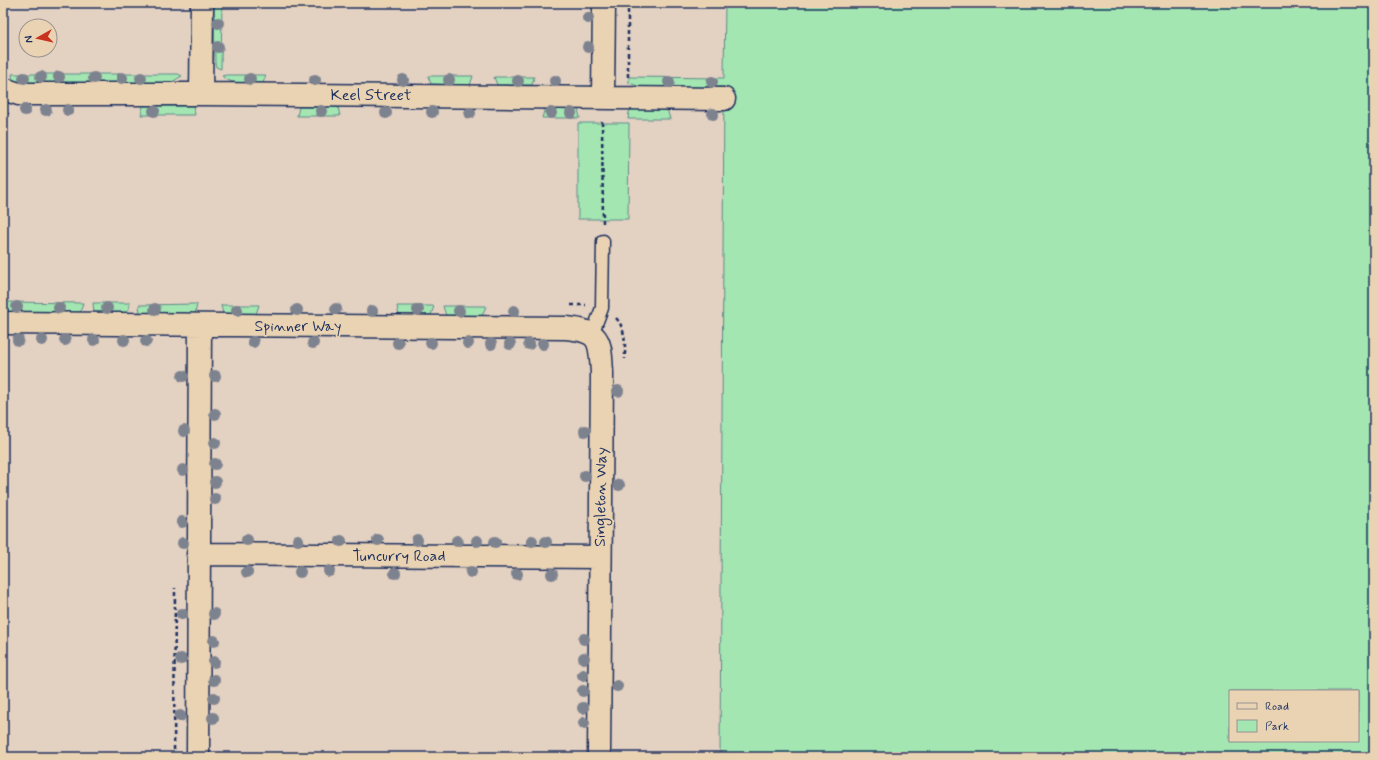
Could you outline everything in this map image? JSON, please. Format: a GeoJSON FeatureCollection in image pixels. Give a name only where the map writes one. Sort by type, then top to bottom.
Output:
{"type":"FeatureCollection","features":[{"type":"Feature","properties":{"kind":"street"},"geometry":{"type":"LineString","coordinates":[[201,94],[202,3]]}},
{"type":"Feature","properties":{"kind":"street"},"geometry":{"type":"LineString","coordinates":[[603,97],[604,3]]}},
{"type":"Feature","properties":{"kind":"street","name":"Keel Street"},"geometry":{"type":"LineString","coordinates":[[8,94],[201,94],[724,99]]}},
{"type":"Feature","properties":{"kind":"street","name":"Spinner Way"},"geometry":{"type":"LineString","coordinates":[[3,323],[566,328],[579,329],[592,334]]}},
{"type":"Feature","properties":{"kind":"street"},"geometry":{"type":"LineString","coordinates":[[198,757],[200,325]]}},
{"type":"Feature","properties":{"kind":"street","name":"Singleton Way"},"geometry":{"type":"LineString","coordinates":[[592,334],[600,345],[602,374],[598,757]]}},
{"type":"Feature","properties":{"kind":"street","name":"Tuncurry Road"},"geometry":{"type":"LineString","coordinates":[[198,554],[600,557]]}},
{"type":"Feature","properties":{"kind":"lane"},"geometry":{"type":"LineString","coordinates":[[592,334],[602,308],[603,241]]}},
{"type":"Feature","properties":{"kind":"path"},"geometry":{"type":"LineString","coordinates":[[627,97],[628,3]]}},
{"type":"Feature","properties":{"kind":"path"},"geometry":{"type":"LineString","coordinates":[[603,121],[603,241]]}},
{"type":"Feature","properties":{"kind":"path"},"geometry":{"type":"LineString","coordinates":[[564,305],[593,306],[602,308],[612,314],[619,321],[623,330],[625,341],[625,366]]}},
{"type":"Feature","properties":{"kind":"green space"},"geometry":{"type":"Polygon","coordinates":[[[214,3],[222,3],[221,69],[216,67],[215,62],[214,3]]]}},
{"type":"Feature","properties":{"kind":"green space"},"geometry":{"type":"Polygon","coordinates":[[[725,3],[1374,3],[1374,757],[720,757],[724,87],[641,87],[629,83],[629,77],[724,78],[725,3]]]}},
{"type":"Feature","properties":{"kind":"green space"},"geometry":{"type":"Polygon","coordinates":[[[12,74],[178,74],[182,76],[172,82],[161,84],[13,82],[12,74]]]}},
{"type":"Feature","properties":{"kind":"green space"},"geometry":{"type":"Polygon","coordinates":[[[266,75],[263,83],[236,83],[222,76],[266,75]]]}},
{"type":"Feature","properties":{"kind":"green space"},"geometry":{"type":"Polygon","coordinates":[[[428,76],[473,76],[470,85],[431,84],[428,76]]]}},
{"type":"Feature","properties":{"kind":"green space"},"geometry":{"type":"Polygon","coordinates":[[[494,77],[534,77],[532,85],[497,85],[494,77]]]}},
{"type":"Feature","properties":{"kind":"green space"},"geometry":{"type":"Polygon","coordinates":[[[143,106],[193,106],[195,115],[141,115],[143,106]]]}},
{"type":"Feature","properties":{"kind":"green space"},"geometry":{"type":"Polygon","coordinates":[[[299,107],[338,107],[340,116],[297,116],[299,107]]]}},
{"type":"Feature","properties":{"kind":"green space"},"geometry":{"type":"Polygon","coordinates":[[[545,108],[578,109],[580,118],[542,118],[545,108]]]}},
{"type":"Feature","properties":{"kind":"green space"},"geometry":{"type":"Polygon","coordinates":[[[632,109],[667,109],[670,119],[628,119],[629,112],[632,109]]]}},
{"type":"Feature","properties":{"kind":"green space"},"geometry":{"type":"Polygon","coordinates":[[[578,123],[629,123],[628,219],[578,219],[578,123]]]}},
{"type":"Feature","properties":{"kind":"green space"},"geometry":{"type":"Polygon","coordinates":[[[3,302],[83,303],[80,313],[3,312],[3,302]]]}},
{"type":"Feature","properties":{"kind":"green space"},"geometry":{"type":"Polygon","coordinates":[[[93,303],[130,303],[128,313],[94,313],[93,303]]]}},
{"type":"Feature","properties":{"kind":"green space"},"geometry":{"type":"Polygon","coordinates":[[[197,304],[195,314],[140,314],[139,305],[197,304]]]}},
{"type":"Feature","properties":{"kind":"green space"},"geometry":{"type":"Polygon","coordinates":[[[221,305],[259,305],[256,314],[223,314],[221,305]]]}},
{"type":"Feature","properties":{"kind":"green space"},"geometry":{"type":"Polygon","coordinates":[[[397,306],[434,306],[431,315],[399,315],[397,306]]]}},
{"type":"Feature","properties":{"kind":"green space"},"geometry":{"type":"Polygon","coordinates":[[[443,306],[486,306],[482,316],[446,316],[443,306]]]}}]}
